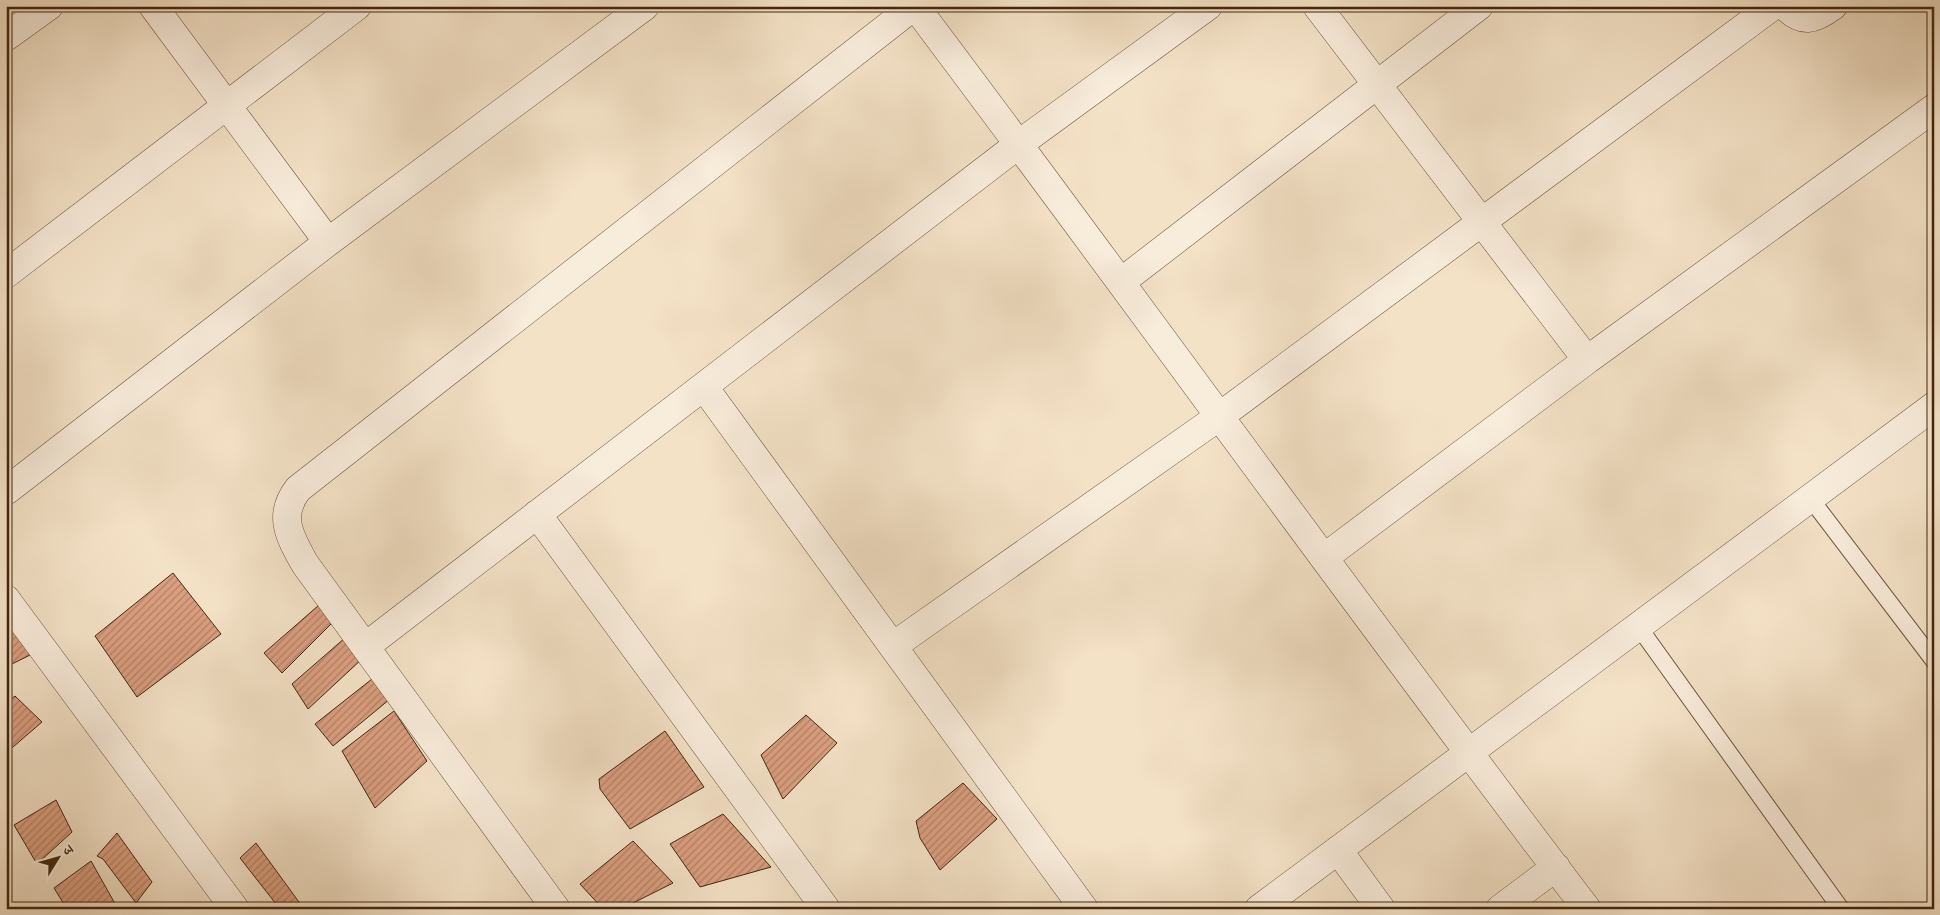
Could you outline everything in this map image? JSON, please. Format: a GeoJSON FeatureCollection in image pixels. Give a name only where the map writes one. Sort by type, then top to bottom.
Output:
{"type":"FeatureCollection","features":[{"type":"Feature","properties":{"kind":"street"},"geometry":{"type":"LineString","coordinates":[[6,37],[49,6]]}},
{"type":"Feature","properties":{"kind":"street"},"geometry":{"type":"LineString","coordinates":[[153,6],[328,242]]}},
{"type":"Feature","properties":{"kind":"street"},"geometry":{"type":"LineString","coordinates":[[6,274],[357,6]]}},
{"type":"Feature","properties":{"kind":"street"},"geometry":{"type":"LineString","coordinates":[[6,491],[328,242],[646,6]]}},
{"type":"Feature","properties":{"kind":"street"},"geometry":{"type":"LineString","coordinates":[[556,909],[305,564],[292,541],[286,516],[289,501],[298,489],[915,6],[1326,557],[1468,753],[1587,909]]}},
{"type":"Feature","properties":{"kind":"street"},"geometry":{"type":"LineString","coordinates":[[366,646],[1019,144],[1208,6]]}},
{"type":"Feature","properties":{"kind":"street"},"geometry":{"type":"LineString","coordinates":[[1317,6],[1587,360]]}},
{"type":"Feature","properties":{"kind":"street"},"geometry":{"type":"LineString","coordinates":[[1121,282],[1479,6]]}},
{"type":"Feature","properties":{"kind":"street"},"geometry":{"type":"LineString","coordinates":[[893,646],[1220,416],[1772,6]]}},
{"type":"Feature","properties":{"kind":"street"},"geometry":{"type":"LineString","coordinates":[[1785,6],[1795,17],[1814,18],[1833,6]]}},
{"type":"Feature","properties":{"kind":"street"},"geometry":{"type":"LineString","coordinates":[[1326,557],[1587,360],[1934,108]]}},
{"type":"Feature","properties":{"kind":"street"},"geometry":{"type":"LineString","coordinates":[[704,387],[1084,909]]}},
{"type":"Feature","properties":{"kind":"street"},"geometry":{"type":"LineString","coordinates":[[1260,909],[1934,406]]}},
{"type":"Feature","properties":{"kind":"street"},"geometry":{"type":"LineString","coordinates":[[537,514],[826,909]]}},
{"type":"Feature","properties":{"kind":"street"},"geometry":{"type":"LineString","coordinates":[[6,599],[235,909]]}},
{"type":"Feature","properties":{"kind":"street"},"geometry":{"type":"LineString","coordinates":[[1338,850],[1381,909]]}},
{"type":"Feature","properties":{"kind":"street"},"geometry":{"type":"LineString","coordinates":[[1500,909],[1556,867]]}},
{"type":"Feature","properties":{"kind":"lane"},"geometry":{"type":"LineString","coordinates":[[1810,498],[1934,661]]}},
{"type":"Feature","properties":{"kind":"lane"},"geometry":{"type":"LineString","coordinates":[[1638,626],[1841,909]]}},
{"type":"Feature","properties":{"kind":"building"},"geometry":{"type":"Polygon","coordinates":[[[173,573],[221,634],[137,697],[95,636],[173,573]]]}},
{"type":"Feature","properties":{"kind":"building"},"geometry":{"type":"Polygon","coordinates":[[[319,605],[334,621],[282,673],[264,653],[319,605]]]}},
{"type":"Feature","properties":{"kind":"building"},"geometry":{"type":"Polygon","coordinates":[[[6,622],[32,654],[6,667],[6,622]]]}},
{"type":"Feature","properties":{"kind":"building"},"geometry":{"type":"Polygon","coordinates":[[[346,637],[363,658],[308,709],[292,684],[346,637]]]}},
{"type":"Feature","properties":{"kind":"building"},"geometry":{"type":"Polygon","coordinates":[[[372,679],[390,699],[333,746],[315,724],[372,679]]]}},
{"type":"Feature","properties":{"kind":"building"},"geometry":{"type":"Polygon","coordinates":[[[15,696],[42,722],[6,753],[6,703],[15,696]]]}},
{"type":"Feature","properties":{"kind":"building"},"geometry":{"type":"Polygon","coordinates":[[[394,711],[427,761],[375,808],[342,751],[394,711]]]}},
{"type":"Feature","properties":{"kind":"building"},"geometry":{"type":"Polygon","coordinates":[[[806,715],[837,743],[783,799],[761,755],[806,715]]]}},
{"type":"Feature","properties":{"kind":"building"},"geometry":{"type":"Polygon","coordinates":[[[665,731],[704,787],[630,829],[600,789],[599,779],[665,731]]]}},
{"type":"Feature","properties":{"kind":"building"},"geometry":{"type":"Polygon","coordinates":[[[963,783],[997,819],[940,870],[920,838],[916,821],[963,783]]]}},
{"type":"Feature","properties":{"kind":"building"},"geometry":{"type":"Polygon","coordinates":[[[56,800],[72,832],[37,864],[14,825],[56,800]]]}},
{"type":"Feature","properties":{"kind":"building"},"geometry":{"type":"Polygon","coordinates":[[[723,814],[771,867],[700,887],[670,844],[723,814]]]}},
{"type":"Feature","properties":{"kind":"building"},"geometry":{"type":"Polygon","coordinates":[[[117,833],[152,882],[136,903],[103,859],[97,856],[117,833]]]}},
{"type":"Feature","properties":{"kind":"building"},"geometry":{"type":"Polygon","coordinates":[[[633,841],[673,883],[621,909],[603,909],[580,884],[633,841]]]}},
{"type":"Feature","properties":{"kind":"building"},"geometry":{"type":"Polygon","coordinates":[[[256,843],[304,909],[280,909],[240,858],[256,843]]]}},
{"type":"Feature","properties":{"kind":"building"},"geometry":{"type":"Polygon","coordinates":[[[91,861],[118,909],[67,909],[54,888],[91,861]]]}}]}
